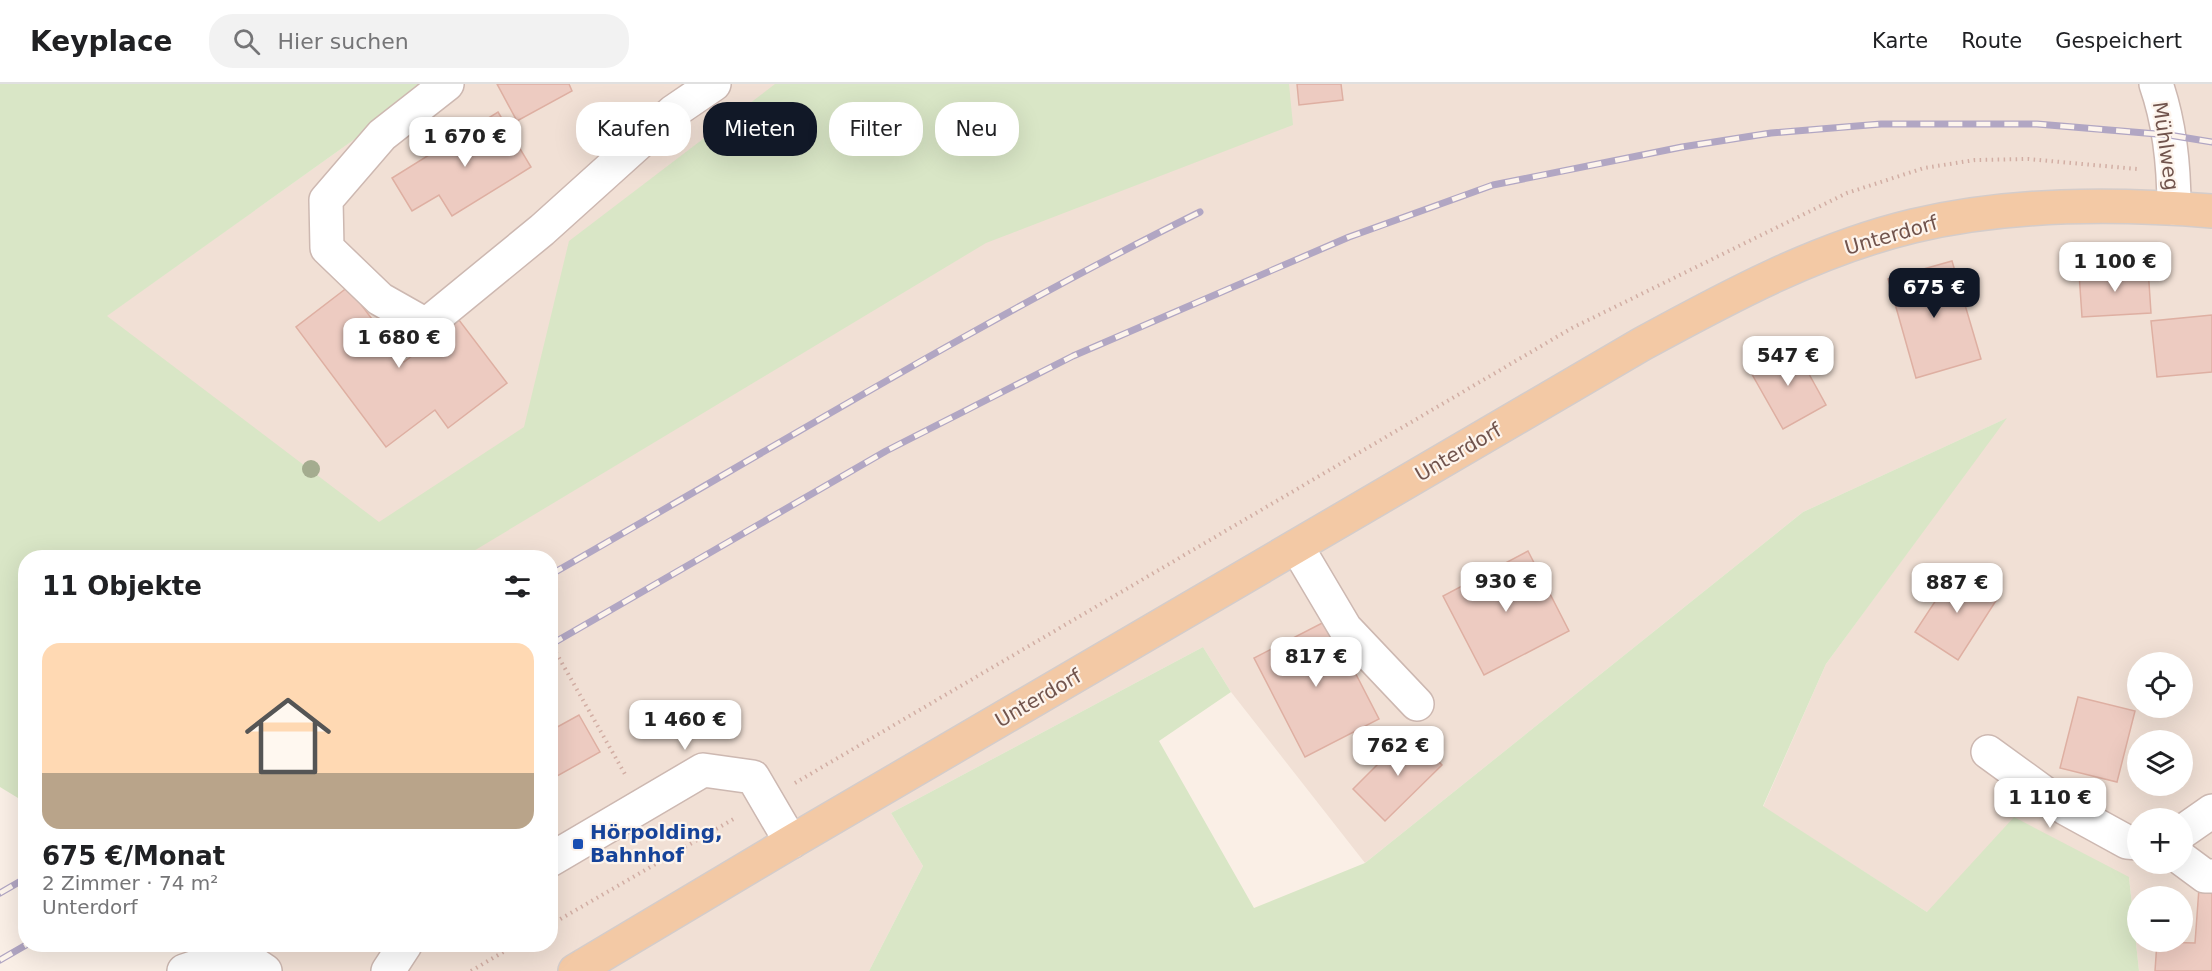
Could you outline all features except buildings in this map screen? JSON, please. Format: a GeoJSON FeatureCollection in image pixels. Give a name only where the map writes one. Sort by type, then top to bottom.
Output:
{"type":"FeatureCollection","features":[{"type":"Feature","properties":{"kind":"main road","name":"Unterdorf"},"geometry":{"type":"LineString","coordinates":[[575,971],[1642,344],[1733,295],[1852,244],[1912,226],[1977,214],[2047,207],[2174,208],[2212,211]]}},
{"type":"Feature","properties":{"kind":"street"},"geometry":{"type":"LineString","coordinates":[[447,84],[382,135],[326,200],[327,248],[380,299],[426,325],[542,230],[673,111],[714,84]]}},
{"type":"Feature","properties":{"kind":"street","name":"Mühlweg"},"geometry":{"type":"LineString","coordinates":[[2156,84],[2169,135],[2174,172],[2174,208]]}},
{"type":"Feature","properties":{"kind":"street"},"geometry":{"type":"LineString","coordinates":[[1297,547],[1345,628],[1416,704]]}},
{"type":"Feature","properties":{"kind":"street"},"geometry":{"type":"LineString","coordinates":[[1988,752],[2065,808],[2127,842]]}},
{"type":"Feature","properties":{"kind":"street"},"geometry":{"type":"LineString","coordinates":[[558,855],[704,770],[753,777],[791,842]]}},
{"type":"Feature","properties":{"kind":"street"},"geometry":{"type":"LineString","coordinates":[[2193,824],[2212,811]]}},
{"type":"Feature","properties":{"kind":"street"},"geometry":{"type":"LineString","coordinates":[[2193,867],[2205,876],[2212,876]]}},
{"type":"Feature","properties":{"kind":"street"},"geometry":{"type":"LineString","coordinates":[[388,971],[400,952]]}},
{"type":"Feature","properties":{"kind":"street"},"geometry":{"type":"LineString","coordinates":[[184,971],[238,953],[265,971]]}},
{"type":"Feature","properties":{"kind":"path"},"geometry":{"type":"LineString","coordinates":[[559,658],[643,805]]}},
{"type":"Feature","properties":{"kind":"path"},"geometry":{"type":"LineString","coordinates":[[471,971],[504,952]]}},
{"type":"Feature","properties":{"kind":"shaded area"},"geometry":{"type":"Polygon","coordinates":[[[432,84],[2212,84],[2212,971],[2139,971],[2137,952],[2193,952],[2193,886],[2130,886],[2129,877],[1927,912],[1763,807],[1826,664],[2005,419],[1803,512],[1365,863],[1231,692],[1203,647],[891,813],[923,866],[869,971],[251,971],[244,952],[558,952],[558,550],[359,550],[106,316],[432,84]]]}},
{"type":"Feature","properties":{"kind":"green space"},"geometry":{"type":"Polygon","coordinates":[[[0,84],[432,84],[107,316],[379,522],[524,427],[569,241],[681,156],[691,156],[691,148],[703,139],[703,156],[817,156],[817,102],[751,102],[775,84],[1289,84],[1293,125],[986,243],[475,550],[18,550],[18,798],[0,787],[0,84]]]}},
{"type":"Feature","properties":{"kind":"green space"},"geometry":{"type":"Polygon","coordinates":[[[2007,418],[1826,664],[1763,806],[1927,912],[2014,817],[2129,877],[2127,952],[2137,952],[2139,971],[869,971],[923,866],[891,813],[1203,647],[1231,692],[1159,741],[1254,908],[1365,863],[1803,512],[2007,418]]]}},
{"type":"Feature","properties":{"kind":"railway"},"geometry":{"type":"LineString","coordinates":[[558,640],[886,451],[1073,356],[1349,237],[1493,185],[1682,147],[1771,133],[1881,124],[2037,124],[2169,135],[2212,142]]}},
{"type":"Feature","properties":{"kind":"railway"},"geometry":{"type":"LineString","coordinates":[[558,570],[954,343],[1117,254],[1200,212]]}},
{"type":"Feature","properties":{"kind":"railway"},"geometry":{"type":"LineString","coordinates":[[0,893],[18,883]]}},
{"type":"Feature","properties":{"kind":"railway"},"geometry":{"type":"LineString","coordinates":[[0,960],[18,950]]}},
{"type":"Feature","properties":{"kind":"place","name":"Hörpolding, Bahnhof"},"geometry":{"type":"Point","coordinates":[578,844]}}]}
